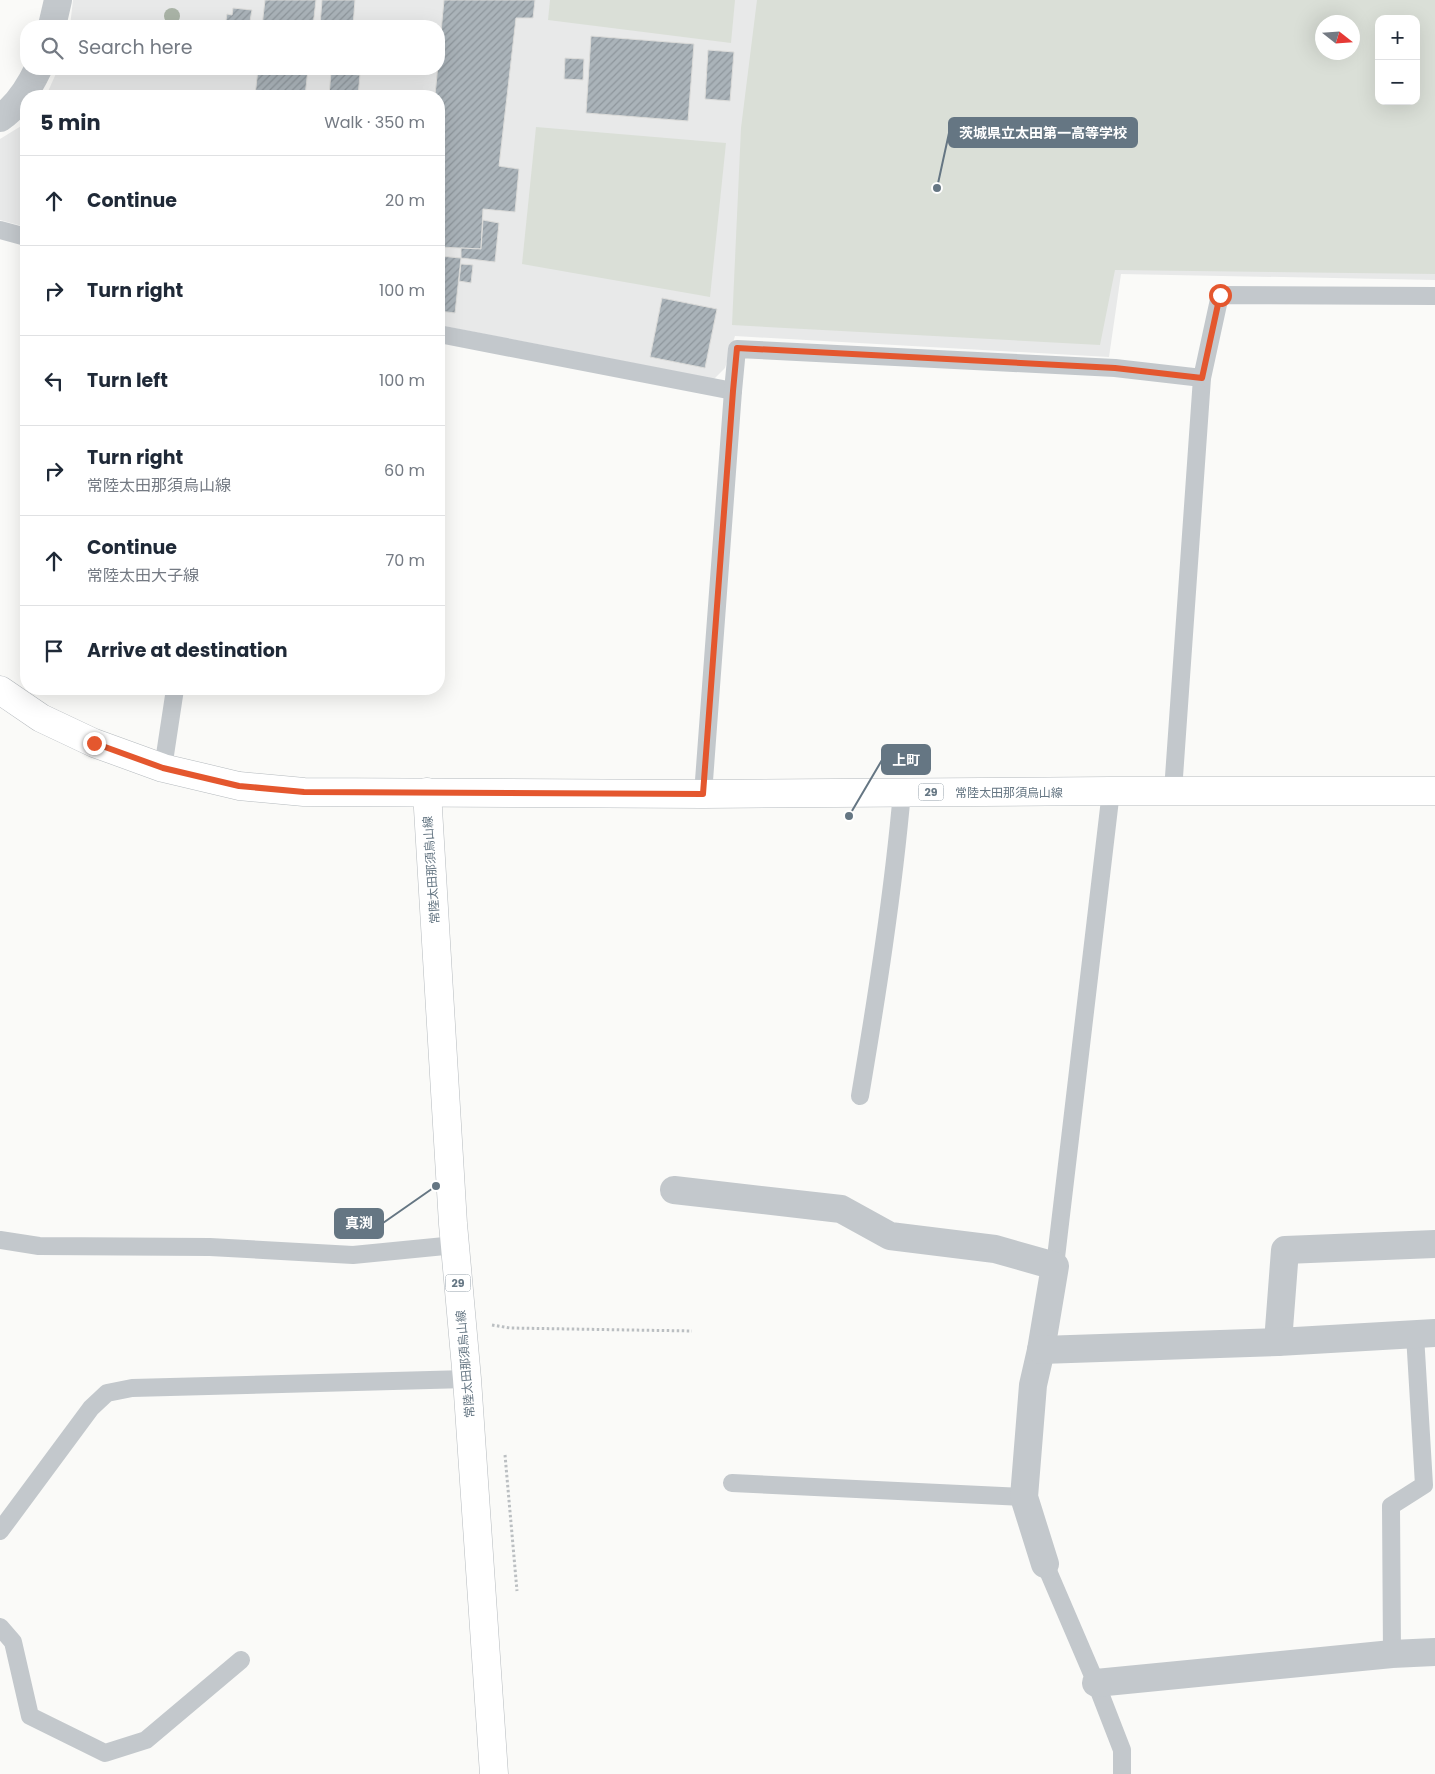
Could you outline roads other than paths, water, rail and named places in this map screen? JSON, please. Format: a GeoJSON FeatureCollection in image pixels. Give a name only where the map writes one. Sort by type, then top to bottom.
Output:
{"type":"FeatureCollection","features":[{"type":"Feature","properties":{"kind":"main road"},"geometry":{"type":"LineString","coordinates":[[0,690],[41,718],[94,743],[163,768],[239,786],[267,789],[304,792],[427,792]]}},
{"type":"Feature","properties":{"kind":"main road","name":"常陸太田那須烏山線"},"geometry":{"type":"LineString","coordinates":[[494,1774],[455,1245],[427,792],[703,794],[1111,791],[1435,792]]}},
{"type":"Feature","properties":{"kind":"street"},"geometry":{"type":"LineString","coordinates":[[53,20],[58,0]]}},
{"type":"Feature","properties":{"kind":"street"},"geometry":{"type":"LineString","coordinates":[[27,90],[35,75]]}},
{"type":"Feature","properties":{"kind":"street"},"geometry":{"type":"LineString","coordinates":[[0,118],[12,110],[20,99]]}},
{"type":"Feature","properties":{"kind":"street"},"geometry":{"type":"LineString","coordinates":[[674,1190],[841,1210],[890,1236],[995,1249],[1055,1266],[1041,1350],[1033,1384],[1024,1497],[1045,1564]]}},
{"type":"Feature","properties":{"kind":"street"},"geometry":{"type":"LineString","coordinates":[[1278,1342],[1285,1250],[1435,1244]]}},
{"type":"Feature","properties":{"kind":"street"},"geometry":{"type":"LineString","coordinates":[[1041,1350],[1278,1342],[1425,1334]]}},
{"type":"Feature","properties":{"kind":"street"},"geometry":{"type":"LineString","coordinates":[[1096,1683],[1392,1654],[1435,1652]]}},
{"type":"Feature","properties":{"kind":"lane"},"geometry":{"type":"LineString","coordinates":[[0,230],[20,235]]}},
{"type":"Feature","properties":{"kind":"lane"},"geometry":{"type":"LineString","coordinates":[[1173,791],[1202,378],[1220,295],[1435,296]]}},
{"type":"Feature","properties":{"kind":"lane"},"geometry":{"type":"LineString","coordinates":[[445,335],[733,391]]}},
{"type":"Feature","properties":{"kind":"lane"},"geometry":{"type":"LineString","coordinates":[[703,794],[737,348],[1115,368],[1202,378]]}},
{"type":"Feature","properties":{"kind":"lane"},"geometry":{"type":"LineString","coordinates":[[163,768],[174,695]]}},
{"type":"Feature","properties":{"kind":"lane"},"geometry":{"type":"LineString","coordinates":[[1055,1266],[1111,791]]}},
{"type":"Feature","properties":{"kind":"lane"},"geometry":{"type":"LineString","coordinates":[[860,1096],[877,997],[902,792]]}},
{"type":"Feature","properties":{"kind":"lane"},"geometry":{"type":"LineString","coordinates":[[0,1240],[39,1246],[210,1247],[353,1255],[455,1245]]}},
{"type":"Feature","properties":{"kind":"lane"},"geometry":{"type":"LineString","coordinates":[[1392,1654],[1391,1506],[1424,1485],[1425,1334]]}},
{"type":"Feature","properties":{"kind":"lane"},"geometry":{"type":"LineString","coordinates":[[0,1531],[91,1408],[107,1393],[132,1388],[466,1379]]}},
{"type":"Feature","properties":{"kind":"lane"},"geometry":{"type":"LineString","coordinates":[[732,1482],[1024,1497]]}},
{"type":"Feature","properties":{"kind":"lane"},"geometry":{"type":"LineString","coordinates":[[1045,1564],[1096,1683],[1122,1750],[1122,1774]]}},
{"type":"Feature","properties":{"kind":"lane"},"geometry":{"type":"LineString","coordinates":[[0,1628],[13,1642],[30,1716],[105,1753],[146,1740],[241,1660]]}},
{"type":"Feature","properties":{"kind":"place","name":"茨城県立太田第一高等学校"},"geometry":{"type":"Point","coordinates":[937,188]}},
{"type":"Feature","properties":{"kind":"place","name":"上町"},"geometry":{"type":"Point","coordinates":[849,816]}},
{"type":"Feature","properties":{"kind":"place","name":"真渕"},"geometry":{"type":"Point","coordinates":[436,1186]}}]}
